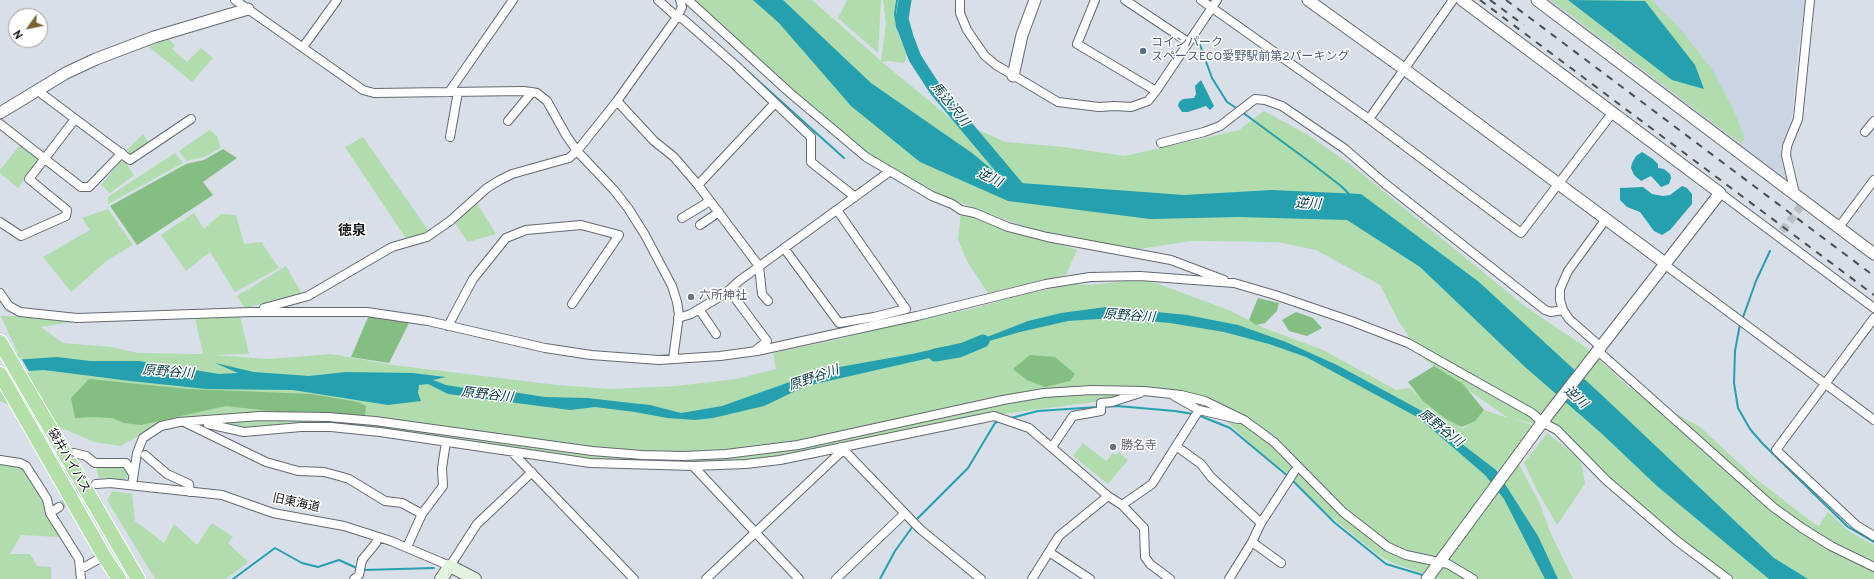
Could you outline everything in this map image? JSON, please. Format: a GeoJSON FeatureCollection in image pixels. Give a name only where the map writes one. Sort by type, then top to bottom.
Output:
{"type":"FeatureCollection","features":[{"type":"Feature","properties":{"kind":"highway","name":"袋井バイパス"},"geometry":{"type":"LineString","coordinates":[[0,342],[52,434],[138,579]]}},
{"type":"Feature","properties":{"kind":"highway","name":"袋井バイパス"},"geometry":{"type":"LineString","coordinates":[[0,374],[104,556],[119,579]]}},
{"type":"Feature","properties":{"kind":"main road"},"geometry":{"type":"LineString","coordinates":[[440,579],[450,566],[475,579]]}},
{"type":"Feature","properties":{"kind":"street"},"geometry":{"type":"LineString","coordinates":[[235,0],[363,90],[374,93],[537,93],[547,102],[577,151],[614,190],[628,208],[645,235],[672,286],[678,302],[678,318],[673,359]]}},
{"type":"Feature","properties":{"kind":"street"},"geometry":{"type":"LineString","coordinates":[[303,47],[337,0]]}},
{"type":"Feature","properties":{"kind":"street"},"geometry":{"type":"LineString","coordinates":[[449,92],[513,0]]}},
{"type":"Feature","properties":{"kind":"street"},"geometry":{"type":"LineString","coordinates":[[658,0],[677,17],[683,19],[733,62],[811,137],[811,162],[855,197]]}},
{"type":"Feature","properties":{"kind":"street"},"geometry":{"type":"LineString","coordinates":[[251,312],[308,296],[392,247],[428,237],[438,231],[487,188],[512,174],[569,158],[577,151],[617,101],[677,17],[682,7],[680,0]]}},
{"type":"Feature","properties":{"kind":"street"},"geometry":{"type":"LineString","coordinates":[[688,0],[829,127],[866,157],[889,172],[962,210],[1008,227],[1047,237],[1171,260],[1234,284],[1275,295],[1408,343],[1532,413],[1542,423],[1557,430],[1606,480],[1677,541],[1728,579]]}},
{"type":"Feature","properties":{"kind":"street"},"geometry":{"type":"LineString","coordinates":[[960,0],[960,13],[967,30],[986,56],[996,65],[1058,102],[1099,107],[1131,107],[1141,105],[1148,101],[1217,0]]}},
{"type":"Feature","properties":{"kind":"street"},"geometry":{"type":"LineString","coordinates":[[1013,76],[1022,35],[1035,0]]}},
{"type":"Feature","properties":{"kind":"street"},"geometry":{"type":"LineString","coordinates":[[1095,0],[1077,44],[1156,91]]}},
{"type":"Feature","properties":{"kind":"street"},"geometry":{"type":"LineString","coordinates":[[1126,0],[1188,42]]}},
{"type":"Feature","properties":{"kind":"street"},"geometry":{"type":"LineString","coordinates":[[1201,0],[1369,119],[1521,234],[1610,116],[1614,114]]}},
{"type":"Feature","properties":{"kind":"street"},"geometry":{"type":"LineString","coordinates":[[1308,0],[1559,184],[1874,420]]}},
{"type":"Feature","properties":{"kind":"street"},"geometry":{"type":"LineString","coordinates":[[1369,119],[1453,0]]}},
{"type":"Feature","properties":{"kind":"street"},"geometry":{"type":"LineString","coordinates":[[1462,0],[1720,193],[1780,234],[1874,308]]}},
{"type":"Feature","properties":{"kind":"street"},"geometry":{"type":"LineString","coordinates":[[1537,0],[1795,194],[1803,204],[1839,227],[1874,254]]}},
{"type":"Feature","properties":{"kind":"street"},"geometry":{"type":"LineString","coordinates":[[1795,194],[1786,155],[1787,146],[1798,119],[1810,0]]}},
{"type":"Feature","properties":{"kind":"street"},"geometry":{"type":"LineString","coordinates":[[0,113],[66,73],[130,45],[248,8]]}},
{"type":"Feature","properties":{"kind":"street"},"geometry":{"type":"LineString","coordinates":[[38,89],[42,94],[130,160],[191,120]]}},
{"type":"Feature","properties":{"kind":"street"},"geometry":{"type":"LineString","coordinates":[[450,137],[458,92]]}},
{"type":"Feature","properties":{"kind":"street"},"geometry":{"type":"LineString","coordinates":[[508,122],[532,92]]}},
{"type":"Feature","properties":{"kind":"street"},"geometry":{"type":"LineString","coordinates":[[1161,143],[1204,132],[1220,126],[1255,99],[1266,100],[1282,106],[1345,149],[1383,182],[1545,310],[1551,312],[1563,310]]}},
{"type":"Feature","properties":{"kind":"street"},"geometry":{"type":"LineString","coordinates":[[617,101],[654,141],[674,157],[719,212],[759,266],[762,294],[768,301]]}},
{"type":"Feature","properties":{"kind":"street"},"geometry":{"type":"LineString","coordinates":[[698,185],[775,103]]}},
{"type":"Feature","properties":{"kind":"street"},"geometry":{"type":"LineString","coordinates":[[0,222],[22,236],[66,216],[67,210],[29,179],[75,119]]}},
{"type":"Feature","properties":{"kind":"street"},"geometry":{"type":"LineString","coordinates":[[1865,132],[1874,121]]}},
{"type":"Feature","properties":{"kind":"street"},"geometry":{"type":"LineString","coordinates":[[0,124],[81,187],[89,187],[122,154]]}},
{"type":"Feature","properties":{"kind":"street"},"geometry":{"type":"LineString","coordinates":[[678,318],[691,314],[729,290],[759,266],[889,172]]}},
{"type":"Feature","properties":{"kind":"street"},"geometry":{"type":"LineString","coordinates":[[1839,227],[1874,180]]}},
{"type":"Feature","properties":{"kind":"street"},"geometry":{"type":"LineString","coordinates":[[1427,579],[1542,423],[1720,193]]}},
{"type":"Feature","properties":{"kind":"street"},"geometry":{"type":"LineString","coordinates":[[682,218],[710,201]]}},
{"type":"Feature","properties":{"kind":"street"},"geometry":{"type":"LineString","coordinates":[[784,248],[839,323],[874,318],[906,309],[837,210]]}},
{"type":"Feature","properties":{"kind":"street"},"geometry":{"type":"LineString","coordinates":[[700,225],[719,212]]}},
{"type":"Feature","properties":{"kind":"street"},"geometry":{"type":"LineString","coordinates":[[1606,219],[1563,279],[1560,289],[1560,300],[1563,310],[1569,319],[1598,350],[1773,507],[1831,546],[1874,567]]}},
{"type":"Feature","properties":{"kind":"street"},"geometry":{"type":"LineString","coordinates":[[448,326],[473,279],[506,238],[526,230],[581,225],[619,234],[572,304]]}},
{"type":"Feature","properties":{"kind":"street"},"geometry":{"type":"LineString","coordinates":[[0,293],[9,306],[20,312],[77,318],[251,312],[367,312],[398,316],[448,326],[545,348],[591,355],[659,360],[754,351],[917,316],[1046,284],[1090,277],[1140,276],[1234,284]]}},
{"type":"Feature","properties":{"kind":"street"},"geometry":{"type":"LineString","coordinates":[[729,290],[767,341],[754,351]]}},
{"type":"Feature","properties":{"kind":"street"},"geometry":{"type":"LineString","coordinates":[[0,308],[9,306]]}},
{"type":"Feature","properties":{"kind":"street"},"geometry":{"type":"LineString","coordinates":[[699,309],[716,334]]}},
{"type":"Feature","properties":{"kind":"street"},"geometry":{"type":"LineString","coordinates":[[1874,318],[1824,383],[1776,450],[1856,525],[1874,536]]}},
{"type":"Feature","properties":{"kind":"street"},"geometry":{"type":"LineString","coordinates":[[132,485],[136,453],[143,438],[161,426],[186,422],[260,416],[328,417],[375,421],[592,451],[642,455],[683,456],[726,454],[798,445],[1003,400],[1044,394],[1092,390],[1144,391],[1181,394],[1205,401],[1244,420],[1274,442],[1309,479],[1344,512],[1388,547],[1406,555],[1455,568],[1473,579]]}},
{"type":"Feature","properties":{"kind":"street"},"geometry":{"type":"LineString","coordinates":[[1052,447],[1073,416],[1101,411],[1101,403],[1112,402],[1144,391]]}},
{"type":"Feature","properties":{"kind":"street"},"geometry":{"type":"LineString","coordinates":[[1164,393],[1176,397],[1199,410],[1244,420]]}},
{"type":"Feature","properties":{"kind":"street"},"geometry":{"type":"LineString","coordinates":[[1122,505],[1152,484],[1199,410]]}},
{"type":"Feature","properties":{"kind":"street"},"geometry":{"type":"LineString","coordinates":[[198,422],[244,432],[302,426],[331,427],[380,432],[590,463],[693,466],[746,464],[780,460],[994,416],[1029,428],[1108,496],[1122,505],[1144,528],[1145,557],[1150,564],[1170,579]]}},
{"type":"Feature","properties":{"kind":"street"},"geometry":{"type":"LineString","coordinates":[[186,422],[266,462],[298,471],[324,472],[349,479],[386,501],[402,503],[422,514]]}},
{"type":"Feature","properties":{"kind":"street"},"geometry":{"type":"LineString","coordinates":[[406,547],[422,514],[443,486],[442,468],[446,442]]}},
{"type":"Feature","properties":{"kind":"street"},"geometry":{"type":"LineString","coordinates":[[1274,442],[1276,450],[1294,472],[1317,492],[1333,500]]}},
{"type":"Feature","properties":{"kind":"street"},"geometry":{"type":"LineString","coordinates":[[1176,446],[1201,464],[1210,476],[1261,523]]}},
{"type":"Feature","properties":{"kind":"street"},"geometry":{"type":"LineString","coordinates":[[842,448],[904,514],[981,579]]}},
{"type":"Feature","properties":{"kind":"street"},"geometry":{"type":"LineString","coordinates":[[706,579],[842,448]]}},
{"type":"Feature","properties":{"kind":"street"},"geometry":{"type":"LineString","coordinates":[[512,452],[634,579]]}},
{"type":"Feature","properties":{"kind":"street"},"geometry":{"type":"LineString","coordinates":[[66,458],[74,453],[86,456],[95,463],[126,463],[133,474]]}},
{"type":"Feature","properties":{"kind":"street"},"geometry":{"type":"LineString","coordinates":[[145,455],[167,474],[189,484],[190,492]]}},
{"type":"Feature","properties":{"kind":"street"},"geometry":{"type":"LineString","coordinates":[[0,460],[20,463],[26,466],[47,499],[50,513],[79,559],[81,579]]}},
{"type":"Feature","properties":{"kind":"street"},"geometry":{"type":"LineString","coordinates":[[693,466],[799,579]]}},
{"type":"Feature","properties":{"kind":"street"},"geometry":{"type":"LineString","coordinates":[[450,566],[477,524],[532,472]]}},
{"type":"Feature","properties":{"kind":"street"},"geometry":{"type":"LineString","coordinates":[[1229,579],[1252,542],[1261,523],[1294,472]]}},
{"type":"Feature","properties":{"kind":"street","name":"旧東海道"},"geometry":{"type":"LineString","coordinates":[[96,484],[102,482],[222,495],[273,513],[344,526],[406,547],[450,566]]}},
{"type":"Feature","properties":{"kind":"street"},"geometry":{"type":"LineString","coordinates":[[1032,579],[1058,536],[1108,496]]}},
{"type":"Feature","properties":{"kind":"street"},"geometry":{"type":"LineString","coordinates":[[50,513],[59,507]]}},
{"type":"Feature","properties":{"kind":"street"},"geometry":{"type":"LineString","coordinates":[[836,579],[904,514]]}},
{"type":"Feature","properties":{"kind":"street"},"geometry":{"type":"LineString","coordinates":[[354,579],[359,575],[362,560],[376,543],[378,537]]}},
{"type":"Feature","properties":{"kind":"street"},"geometry":{"type":"LineString","coordinates":[[1252,542],[1281,563]]}},
{"type":"Feature","properties":{"kind":"street"},"geometry":{"type":"LineString","coordinates":[[1049,552],[1090,579]]}},
{"type":"Feature","properties":{"kind":"street"},"geometry":{"type":"LineString","coordinates":[[81,569],[104,556]]}},
{"type":"Feature","properties":{"kind":"shaded area"},"geometry":{"type":"Polygon","coordinates":[[[1546,0],[1806,0],[1797,55],[1792,117],[1780,149],[1787,180],[1750,155],[1546,0]]]}},
{"type":"Feature","properties":{"kind":"green space"},"geometry":{"type":"Polygon","coordinates":[[[695,0],[812,0],[881,61],[886,24],[883,0],[895,0],[895,25],[907,54],[904,63],[889,61],[882,62],[950,118],[1006,142],[1063,147],[1125,156],[1239,130],[1264,111],[1310,136],[1356,169],[1526,307],[1584,346],[1630,388],[1700,427],[1755,478],[1813,523],[1819,526],[1828,512],[1847,530],[1874,545],[1874,579],[1718,579],[1629,502],[1557,430],[1511,418],[1535,426],[1519,464],[1540,504],[1551,534],[1573,579],[1439,579],[1393,563],[1378,555],[1316,504],[1289,475],[1253,446],[1205,401],[1163,393],[986,416],[760,462],[640,465],[490,448],[456,439],[415,437],[366,428],[244,432],[207,424],[158,424],[121,446],[94,442],[0,401],[0,357],[18,354],[1,316],[102,317],[41,327],[63,343],[111,347],[138,353],[203,354],[194,313],[239,312],[249,354],[212,355],[269,359],[331,354],[393,365],[557,385],[609,389],[676,386],[736,379],[776,369],[773,353],[840,339],[893,325],[971,309],[1017,296],[1072,284],[1091,285],[1136,280],[1156,283],[1231,311],[1264,328],[1323,350],[1396,390],[1409,388],[1463,429],[1484,410],[1508,418],[1424,359],[1399,322],[1380,285],[1316,250],[1277,242],[1192,241],[1125,251],[1028,228],[946,197],[895,172],[873,159],[737,41],[695,0]]]}},
{"type":"Feature","properties":{"kind":"green space"},"geometry":{"type":"Polygon","coordinates":[[[847,0],[881,0],[878,53],[838,18],[847,0]]]}},
{"type":"Feature","properties":{"kind":"green space"},"geometry":{"type":"Polygon","coordinates":[[[1551,0],[1652,0],[1681,30],[1712,69],[1734,111],[1745,139],[1740,143],[1551,0]]]}},
{"type":"Feature","properties":{"kind":"green space"},"geometry":{"type":"Polygon","coordinates":[[[169,39],[175,46],[172,49],[187,62],[201,48],[213,58],[192,82],[148,46],[169,39]]]}},
{"type":"Feature","properties":{"kind":"green space"},"geometry":{"type":"Polygon","coordinates":[[[210,130],[217,136],[221,148],[204,157],[186,161],[179,151],[210,130]]]}},
{"type":"Feature","properties":{"kind":"green space"},"geometry":{"type":"Polygon","coordinates":[[[143,134],[149,143],[129,155],[125,152],[143,134]]]}},
{"type":"Feature","properties":{"kind":"green space"},"geometry":{"type":"Polygon","coordinates":[[[363,137],[428,230],[422,235],[407,240],[345,147],[363,137]]]}},
{"type":"Feature","properties":{"kind":"green space"},"geometry":{"type":"Polygon","coordinates":[[[20,145],[39,160],[18,188],[0,173],[0,170],[20,145]]]}},
{"type":"Feature","properties":{"kind":"green space"},"geometry":{"type":"Polygon","coordinates":[[[223,149],[237,158],[203,182],[213,195],[137,245],[110,206],[186,164],[204,160],[223,149]]]}},
{"type":"Feature","properties":{"kind":"green space"},"geometry":{"type":"Polygon","coordinates":[[[175,153],[183,163],[108,204],[108,197],[175,153]]]}},
{"type":"Feature","properties":{"kind":"green space"},"geometry":{"type":"Polygon","coordinates":[[[123,159],[134,175],[110,193],[101,185],[123,159]]]}},
{"type":"Feature","properties":{"kind":"green space"},"geometry":{"type":"Polygon","coordinates":[[[476,202],[496,234],[468,242],[454,222],[476,202]]]}},
{"type":"Feature","properties":{"kind":"green space"},"geometry":{"type":"Polygon","coordinates":[[[108,209],[133,245],[109,259],[71,292],[43,257],[90,230],[82,218],[108,209]]]}},
{"type":"Feature","properties":{"kind":"green space"},"geometry":{"type":"Polygon","coordinates":[[[961,210],[1077,250],[1066,275],[988,293],[968,263],[958,240],[961,210]]]}},
{"type":"Feature","properties":{"kind":"green space"},"geometry":{"type":"Polygon","coordinates":[[[194,213],[204,229],[221,214],[236,215],[244,244],[261,242],[279,268],[235,292],[210,252],[186,271],[161,235],[194,213]]]}},
{"type":"Feature","properties":{"kind":"green space"},"geometry":{"type":"Polygon","coordinates":[[[286,266],[302,294],[245,308],[237,296],[286,266]]]}},
{"type":"Feature","properties":{"kind":"green space"},"geometry":{"type":"Polygon","coordinates":[[[1258,298],[1279,303],[1277,311],[1265,323],[1256,325],[1249,320],[1258,298]]]}},
{"type":"Feature","properties":{"kind":"green space"},"geometry":{"type":"Polygon","coordinates":[[[1296,312],[1313,318],[1322,328],[1307,336],[1289,331],[1282,320],[1296,312]]]}},
{"type":"Feature","properties":{"kind":"green space"},"geometry":{"type":"Polygon","coordinates":[[[369,315],[410,321],[389,363],[351,357],[369,315]]]}},
{"type":"Feature","properties":{"kind":"green space"},"geometry":{"type":"Polygon","coordinates":[[[1030,355],[1055,357],[1075,374],[1070,381],[1045,387],[1027,380],[1013,369],[1030,355]]]}},
{"type":"Feature","properties":{"kind":"green space"},"geometry":{"type":"Polygon","coordinates":[[[1434,366],[1463,384],[1484,410],[1475,421],[1462,427],[1446,419],[1423,401],[1408,382],[1434,366]]]}},
{"type":"Feature","properties":{"kind":"green space"},"geometry":{"type":"Polygon","coordinates":[[[89,379],[188,389],[311,394],[358,402],[366,406],[365,416],[334,413],[296,414],[226,406],[141,425],[124,423],[112,418],[75,418],[71,398],[89,379]]]}},
{"type":"Feature","properties":{"kind":"green space"},"geometry":{"type":"Polygon","coordinates":[[[1547,433],[1575,455],[1582,465],[1585,484],[1557,525],[1538,492],[1524,463],[1547,433]]]}},
{"type":"Feature","properties":{"kind":"green space"},"geometry":{"type":"Polygon","coordinates":[[[1083,443],[1106,461],[1113,453],[1116,455],[1119,452],[1128,460],[1108,484],[1073,456],[1083,443]]]}},
{"type":"Feature","properties":{"kind":"green space"},"geometry":{"type":"Polygon","coordinates":[[[0,462],[23,468],[43,503],[59,537],[21,535],[10,554],[30,554],[37,566],[51,567],[51,579],[0,579],[0,462]]]}},
{"type":"Feature","properties":{"kind":"green space"},"geometry":{"type":"Polygon","coordinates":[[[96,466],[122,466],[127,471],[127,478],[120,481],[104,477],[99,478],[96,466]]]}},
{"type":"Feature","properties":{"kind":"green space"},"geometry":{"type":"Polygon","coordinates":[[[112,491],[132,494],[135,521],[164,543],[174,524],[197,545],[212,523],[233,537],[228,543],[248,562],[226,579],[155,579],[107,500],[112,491]]]}},
{"type":"Feature","properties":{"kind":"water","name":"逆川"},"geometry":{"type":"Polygon","coordinates":[[[753,0],[783,0],[871,83],[972,153],[1007,182],[1184,195],[1272,190],[1361,194],[1479,282],[1605,398],[1774,558],[1808,579],[1769,579],[1657,486],[1600,432],[1525,367],[1420,267],[1347,220],[1238,217],[1150,219],[1008,201],[920,162],[851,106],[779,23],[753,0]]]}},
{"type":"Feature","properties":{"kind":"water"},"geometry":{"type":"Polygon","coordinates":[[[1568,0],[1645,1],[1695,65],[1704,89],[1672,80],[1568,0]]]}},
{"type":"Feature","properties":{"kind":"water"},"geometry":{"type":"Polygon","coordinates":[[[1201,80],[1214,106],[1210,110],[1206,106],[1188,112],[1182,112],[1178,106],[1179,102],[1183,99],[1194,98],[1196,94],[1195,86],[1201,80]]]}},
{"type":"Feature","properties":{"kind":"water"},"geometry":{"type":"Polygon","coordinates":[[[1642,152],[1658,164],[1658,168],[1664,169],[1670,174],[1671,178],[1669,184],[1661,187],[1651,176],[1641,181],[1634,175],[1631,168],[1632,163],[1636,156],[1642,152]]]}},
{"type":"Feature","properties":{"kind":"water"},"geometry":{"type":"Polygon","coordinates":[[[1682,186],[1687,188],[1692,194],[1692,204],[1670,230],[1662,235],[1654,231],[1640,212],[1627,207],[1620,200],[1620,188],[1643,187],[1652,194],[1663,196],[1670,195],[1682,186]]]}},
{"type":"Feature","properties":{"kind":"water"},"geometry":{"type":"Polygon","coordinates":[[[1106,307],[1187,315],[1238,325],[1286,342],[1337,365],[1422,411],[1496,470],[1538,536],[1558,579],[1545,579],[1504,499],[1485,475],[1419,418],[1306,357],[1269,344],[1224,332],[1170,323],[1113,318],[1068,321],[1020,332],[934,357],[806,386],[764,406],[713,418],[695,420],[667,418],[595,407],[570,410],[448,394],[428,384],[419,385],[418,393],[421,401],[388,405],[293,390],[206,389],[44,370],[0,373],[0,361],[57,357],[90,361],[139,361],[219,374],[238,373],[215,363],[254,372],[309,376],[346,372],[412,373],[446,377],[433,380],[446,385],[483,391],[513,392],[545,397],[588,398],[650,405],[681,413],[722,406],[815,373],[834,368],[912,354],[987,337],[1028,321],[1061,313],[1106,307]]]}},
{"type":"Feature","properties":{"kind":"pier"},"geometry":{"type":"Polygon","coordinates":[[[21,358],[30,373],[0,375],[0,359],[21,358]]]}},
{"type":"Feature","properties":{"kind":"waterway"},"geometry":{"type":"LineString","coordinates":[[897,0],[895,14],[897,27],[907,49],[926,75]]}},
{"type":"Feature","properties":{"kind":"waterway","name":"馬込沢川"},"geometry":{"type":"LineString","coordinates":[[905,0],[902,19],[915,58],[935,89],[1024,195]]}},
{"type":"Feature","properties":{"kind":"waterway"},"geometry":{"type":"LineString","coordinates":[[1200,45],[1212,78],[1227,102],[1238,109]]}},
{"type":"Feature","properties":{"kind":"waterway"},"geometry":{"type":"LineString","coordinates":[[744,68],[844,158]]}},
{"type":"Feature","properties":{"kind":"waterway"},"geometry":{"type":"LineString","coordinates":[[1242,112],[1310,162],[1349,194]]}},
{"type":"Feature","properties":{"kind":"waterway"},"geometry":{"type":"LineString","coordinates":[[1742,320],[1756,281],[1770,251]]}},
{"type":"Feature","properties":{"kind":"waterway"},"geometry":{"type":"LineString","coordinates":[[1740,324],[1735,351],[1734,383],[1738,408],[1750,429],[1762,443],[1848,527],[1874,542]]}},
{"type":"Feature","properties":{"kind":"waterway","name":"原野谷川"},"geometry":{"type":"LineString","coordinates":[[935,355],[959,351],[983,341]]}},
{"type":"Feature","properties":{"kind":"waterway"},"geometry":{"type":"LineString","coordinates":[[1102,407],[1117,406],[1193,414]]}},
{"type":"Feature","properties":{"kind":"waterway"},"geometry":{"type":"LineString","coordinates":[[1011,418],[1038,411],[1098,407]]}},
{"type":"Feature","properties":{"kind":"waterway"},"geometry":{"type":"LineString","coordinates":[[1198,415],[1230,428],[1289,477]]}},
{"type":"Feature","properties":{"kind":"waterway"},"geometry":{"type":"LineString","coordinates":[[916,520],[968,468],[995,423],[999,421]]}},
{"type":"Feature","properties":{"kind":"waterway"},"geometry":{"type":"LineString","coordinates":[[1292,480],[1335,523],[1386,564],[1426,576]]}},
{"type":"Feature","properties":{"kind":"waterway"},"geometry":{"type":"LineString","coordinates":[[880,579],[895,551],[913,526]]}},
{"type":"Feature","properties":{"kind":"waterway"},"geometry":{"type":"LineString","coordinates":[[233,579],[275,548],[302,563],[318,567],[339,560],[359,569]]}},
{"type":"Feature","properties":{"kind":"waterway"},"geometry":{"type":"LineString","coordinates":[[363,570],[434,568]]}},
{"type":"Feature","properties":{"kind":"tunnel"},"geometry":{"type":"LineString","coordinates":[[1782,231],[1801,206]]}},
{"type":"Feature","properties":{"kind":"tunnel"},"geometry":{"type":"LineString","coordinates":[[59,507],[88,488]]}},
{"type":"Feature","properties":{"kind":"railway"},"geometry":{"type":"LineString","coordinates":[[1480,0],[1874,295]]}},
{"type":"Feature","properties":{"kind":"railway"},"geometry":{"type":"LineString","coordinates":[[1490,0],[1524,25]]}},
{"type":"Feature","properties":{"kind":"railway"},"geometry":{"type":"LineString","coordinates":[[1506,0],[1874,276]]}},
{"type":"Feature","properties":{"kind":"place","name":"コインパーク スペースECO愛野駅前第2パーキング"},"geometry":{"type":"Point","coordinates":[1143,51]}},
{"type":"Feature","properties":{"kind":"place","name":"六所神社"},"geometry":{"type":"Point","coordinates":[691,297]}},
{"type":"Feature","properties":{"kind":"place","name":"勝名寺"},"geometry":{"type":"Point","coordinates":[1113,447]}},
{"type":"Feature","properties":{"kind":"district","name":"徳泉"},"geometry":{"type":"Point","coordinates":[352,232]}}]}
